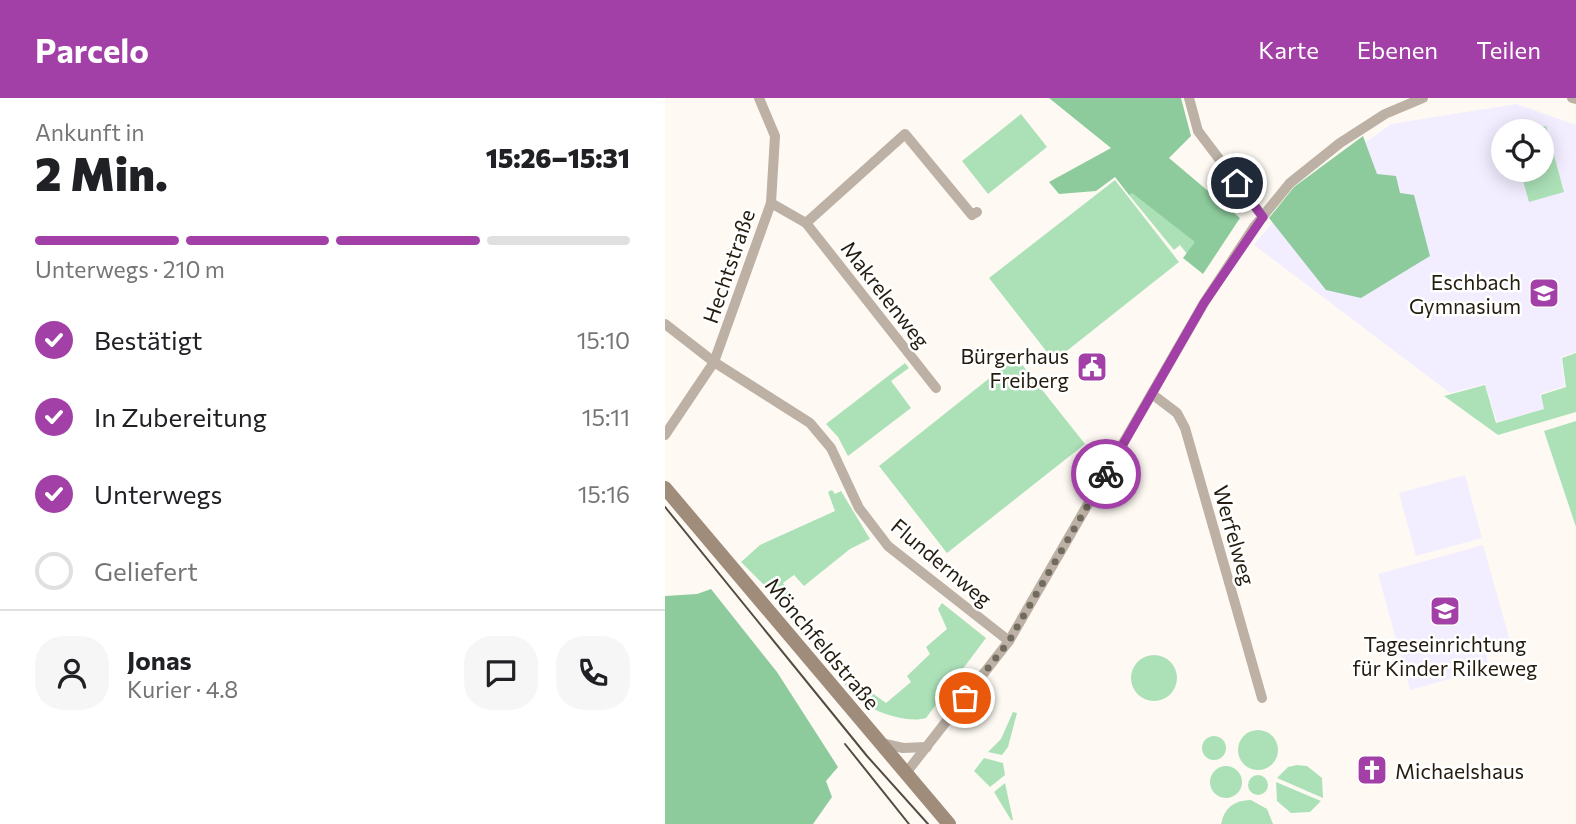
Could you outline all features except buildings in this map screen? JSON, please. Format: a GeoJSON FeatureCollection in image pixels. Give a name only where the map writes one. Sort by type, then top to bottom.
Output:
{"type":"FeatureCollection","features":[{"type":"Feature","properties":{"kind":"main road","name":"Mönchfeldstraße"},"geometry":{"type":"LineString","coordinates":[[665,488],[949,824]]}},
{"type":"Feature","properties":{"kind":"street","name":"Hechtstraße"},"geometry":{"type":"LineString","coordinates":[[665,435],[714,362],[771,203],[775,136],[759,98]]}},
{"type":"Feature","properties":{"kind":"street"},"geometry":{"type":"LineString","coordinates":[[1189,98],[1198,131],[1263,217]]}},
{"type":"Feature","properties":{"kind":"street"},"geometry":{"type":"LineString","coordinates":[[906,774],[1009,641],[1204,303],[1254,228],[1290,183],[1340,143],[1385,114],[1423,98]]}},
{"type":"Feature","properties":{"kind":"street"},"geometry":{"type":"LineString","coordinates":[[806,223],[905,134],[972,215],[977,212]]}},
{"type":"Feature","properties":{"kind":"street","name":"Makrelenweg"},"geometry":{"type":"LineString","coordinates":[[771,203],[806,223],[936,388]]}},
{"type":"Feature","properties":{"kind":"street","name":"Flundernweg"},"geometry":{"type":"LineString","coordinates":[[665,324],[714,362],[810,423],[831,448],[859,508],[873,529],[888,545],[1009,641]]}},
{"type":"Feature","properties":{"kind":"street","name":"Werfelweg"},"geometry":{"type":"LineString","coordinates":[[1152,394],[1177,413],[1185,428],[1262,698]]}},
{"type":"Feature","properties":{"kind":"street"},"geometry":{"type":"LineString","coordinates":[[881,743],[903,748],[927,747]]}},
{"type":"Feature","properties":{"kind":"shaded area"},"geometry":{"type":"Polygon","coordinates":[[[1516,104],[1576,125],[1576,352],[1561,357],[1565,386],[1540,394],[1544,409],[1497,422],[1485,384],[1450,393],[1254,245],[1298,192],[1391,124],[1516,104]]]}},
{"type":"Feature","properties":{"kind":"shaded area"},"geometry":{"type":"Polygon","coordinates":[[[1465,475],[1482,538],[1416,556],[1399,493],[1465,475]]]}},
{"type":"Feature","properties":{"kind":"shaded area","name":"Tageseinrichtung für Kinder Rilkeweg"},"geometry":{"type":"Polygon","coordinates":[[[1483,545],[1512,648],[1486,655],[1489,668],[1410,690],[1378,574],[1483,545]]]}},
{"type":"Feature","properties":{"kind":"green space"},"geometry":{"type":"Polygon","coordinates":[[[1049,98],[1181,98],[1191,136],[1169,158],[1240,218],[1203,274],[1183,258],[1195,242],[1132,193],[1129,195],[1115,177],[1096,191],[1059,194],[1049,182],[1111,148],[1049,98]]]}},
{"type":"Feature","properties":{"kind":"green space"},"geometry":{"type":"Polygon","coordinates":[[[1021,114],[1047,147],[988,194],[962,161],[1021,114]]]}},
{"type":"Feature","properties":{"kind":"green space"},"geometry":{"type":"Polygon","coordinates":[[[1363,136],[1377,174],[1396,176],[1400,193],[1414,195],[1430,256],[1361,298],[1326,290],[1269,218],[1294,187],[1363,136]]]}},
{"type":"Feature","properties":{"kind":"green space"},"geometry":{"type":"Polygon","coordinates":[[[1554,155],[1564,192],[1529,202],[1523,182],[1554,182],[1554,155]]]}},
{"type":"Feature","properties":{"kind":"green space"},"geometry":{"type":"Polygon","coordinates":[[[1115,180],[1179,262],[1054,361],[989,278],[1115,180]]]}},
{"type":"Feature","properties":{"kind":"green space"},"geometry":{"type":"Polygon","coordinates":[[[1131,192],[1196,242],[1187,254],[1180,245],[1174,250],[1129,195],[1131,192]]]}},
{"type":"Feature","properties":{"kind":"green space"},"geometry":{"type":"Polygon","coordinates":[[[1576,353],[1576,412],[1498,435],[1444,396],[1485,385],[1496,423],[1544,409],[1541,395],[1566,387],[1562,358],[1576,353]]]}},
{"type":"Feature","properties":{"kind":"green space"},"geometry":{"type":"Polygon","coordinates":[[[1016,357],[1085,444],[947,553],[879,466],[1016,357]]]}},
{"type":"Feature","properties":{"kind":"green space"},"geometry":{"type":"Polygon","coordinates":[[[905,363],[909,368],[891,381],[911,408],[848,456],[838,437],[826,424],[905,363]]]}},
{"type":"Feature","properties":{"kind":"green space"},"geometry":{"type":"Polygon","coordinates":[[[1576,421],[1576,527],[1544,431],[1576,421]]]}},
{"type":"Feature","properties":{"kind":"green space"},"geometry":{"type":"Polygon","coordinates":[[[832,490],[835,494],[841,491],[870,539],[850,549],[804,586],[794,575],[783,583],[791,597],[782,603],[741,562],[760,545],[835,511],[828,492],[832,490]]]}},
{"type":"Feature","properties":{"kind":"green space"},"geometry":{"type":"Polygon","coordinates":[[[711,589],[777,672],[838,767],[826,781],[832,797],[813,824],[665,824],[665,596],[697,594],[711,589]]]}},
{"type":"Feature","properties":{"kind":"green space"},"geometry":{"type":"Polygon","coordinates":[[[942,603],[986,638],[926,718],[905,719],[893,716],[858,700],[845,684],[854,680],[886,703],[911,682],[907,676],[930,654],[926,647],[947,629],[938,609],[942,603]]]}},
{"type":"Feature","properties":{"kind":"green space"},"geometry":{"type":"Polygon","coordinates":[[[1154,655],[1170,662],[1177,678],[1170,694],[1154,701],[1138,694],[1131,678],[1138,662],[1154,655]]]}},
{"type":"Feature","properties":{"kind":"green space"},"geometry":{"type":"Polygon","coordinates":[[[1013,712],[1017,713],[1008,747],[1002,755],[988,752],[1001,739],[1013,712]]]}},
{"type":"Feature","properties":{"kind":"green space"},"geometry":{"type":"Polygon","coordinates":[[[1258,730],[1272,736],[1278,750],[1272,764],[1258,770],[1244,764],[1238,750],[1244,736],[1258,730]]]}},
{"type":"Feature","properties":{"kind":"green space"},"geometry":{"type":"Polygon","coordinates":[[[1214,736],[1225,743],[1226,748],[1219,759],[1214,760],[1203,753],[1202,748],[1209,737],[1214,736]]]}},
{"type":"Feature","properties":{"kind":"green space"},"geometry":{"type":"Polygon","coordinates":[[[984,758],[1003,763],[1005,775],[990,787],[974,771],[984,758]]]}},
{"type":"Feature","properties":{"kind":"green space"},"geometry":{"type":"Polygon","coordinates":[[[1226,766],[1238,770],[1242,782],[1238,794],[1226,798],[1214,794],[1210,782],[1214,770],[1226,766]]]}},
{"type":"Feature","properties":{"kind":"green space"},"geometry":{"type":"Polygon","coordinates":[[[1307,766],[1322,778],[1323,798],[1277,778],[1288,767],[1307,766]]]}},
{"type":"Feature","properties":{"kind":"green space"},"geometry":{"type":"Polygon","coordinates":[[[1254,775],[1262,775],[1268,785],[1262,795],[1254,795],[1248,789],[1248,781],[1254,775]]]}},
{"type":"Feature","properties":{"kind":"green space"},"geometry":{"type":"Polygon","coordinates":[[[1276,782],[1321,801],[1310,812],[1291,813],[1277,801],[1276,782]]]}},
{"type":"Feature","properties":{"kind":"green space"},"geometry":{"type":"Polygon","coordinates":[[[1005,783],[1013,820],[994,792],[1005,783]]]}},
{"type":"Feature","properties":{"kind":"green space"},"geometry":{"type":"Polygon","coordinates":[[[1251,800],[1267,809],[1273,824],[1221,824],[1231,806],[1251,800]]]}},
{"type":"Feature","properties":{"kind":"tram line"},"geometry":{"type":"LineString","coordinates":[[665,507],[867,756],[928,824]]}},
{"type":"Feature","properties":{"kind":"tram line"},"geometry":{"type":"LineString","coordinates":[[845,744],[909,824]]}},
{"type":"Feature","properties":{"kind":"way so far"},"geometry":{"type":"LineString","coordinates":[[965,698],[1009,641],[1106,474]]}},
{"type":"Feature","properties":{"kind":"place","name":"Eschbach Gymnasium"},"geometry":{"type":"Point","coordinates":[1544,293]}},
{"type":"Feature","properties":{"kind":"place","name":"Bürgerhaus Freiberg"},"geometry":{"type":"Point","coordinates":[1092,367]}},
{"type":"Feature","properties":{"kind":"place","name":"Tageseinrichtung für Kinder Rilkeweg"},"geometry":{"type":"Point","coordinates":[1445,611]}},
{"type":"Feature","properties":{"kind":"place","name":"Michaelshaus"},"geometry":{"type":"Point","coordinates":[1372,770]}},
{"type":"Feature","properties":{"kind":"route"},"geometry":{"type":"LineString","coordinates":[[1106,474],[1204,303],[1263,217],[1237,183]]}}]}
